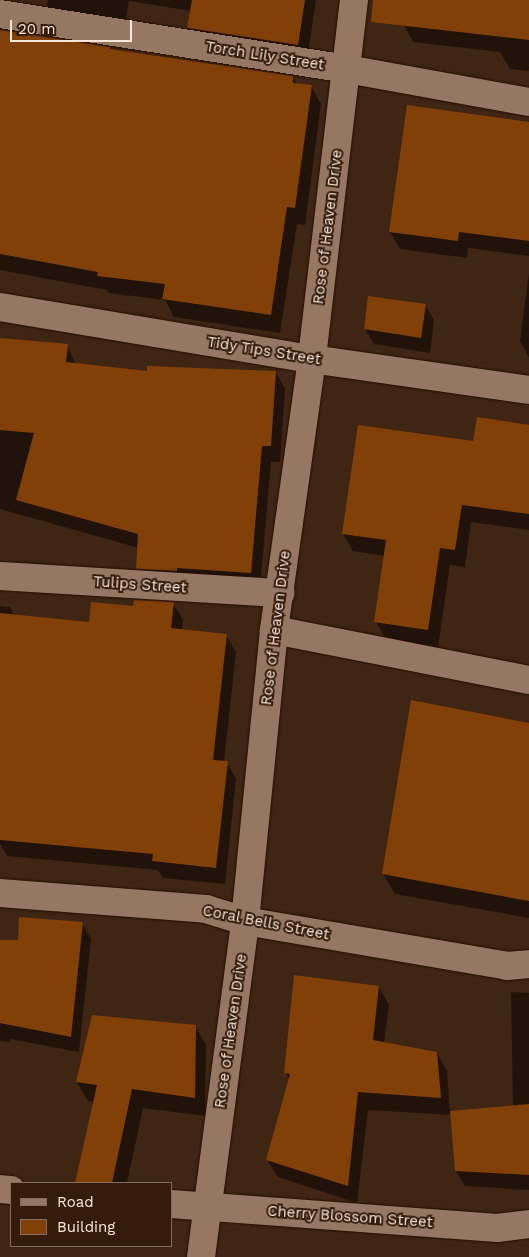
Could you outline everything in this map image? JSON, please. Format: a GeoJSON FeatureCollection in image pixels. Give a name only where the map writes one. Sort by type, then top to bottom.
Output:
{"type":"FeatureCollection","features":[{"type":"Feature","properties":{"kind":"street","name":"Rose of Heaven Drive"},"geometry":{"type":"LineString","coordinates":[[201,1257],[206,1207],[245,921],[274,630],[312,359],[354,0]]}},
{"type":"Feature","properties":{"kind":"street","name":"Torch Lily Street"},"geometry":{"type":"LineString","coordinates":[[0,14],[347,69],[529,102]]}},
{"type":"Feature","properties":{"kind":"street","name":"Tidy Tips Street"},"geometry":{"type":"LineString","coordinates":[[0,307],[312,359],[529,390]]}},
{"type":"Feature","properties":{"kind":"street","name":"Tulips Street"},"geometry":{"type":"LineString","coordinates":[[0,576],[280,593]]}},
{"type":"Feature","properties":{"kind":"street"},"geometry":{"type":"LineString","coordinates":[[274,630],[529,680]]}},
{"type":"Feature","properties":{"kind":"street","name":"Coral Bells Street"},"geometry":{"type":"LineString","coordinates":[[0,893],[206,910],[245,921],[507,966],[529,964]]}},
{"type":"Feature","properties":{"kind":"street","name":"Cherry Blossom Street"},"geometry":{"type":"LineString","coordinates":[[172,1204],[497,1228],[529,1224]]}},
{"type":"Feature","properties":{"kind":"building"},"geometry":{"type":"Polygon","coordinates":[[[192,0],[305,0],[298,45],[187,28],[192,0]]]}},
{"type":"Feature","properties":{"kind":"building"},"geometry":{"type":"Polygon","coordinates":[[[373,0],[529,0],[529,40],[371,22],[373,0]]]}},
{"type":"Feature","properties":{"kind":"building"},"geometry":{"type":"Polygon","coordinates":[[[0,30],[110,47],[110,49],[293,76],[293,83],[312,85],[295,208],[287,207],[271,315],[162,299],[165,284],[97,276],[98,272],[0,254],[0,30]]]}},
{"type":"Feature","properties":{"kind":"building"},"geometry":{"type":"Polygon","coordinates":[[[407,105],[529,122],[529,241],[459,232],[458,241],[389,232],[407,105]]]}},
{"type":"Feature","properties":{"kind":"building"},"geometry":{"type":"Polygon","coordinates":[[[368,296],[426,304],[421,338],[364,329],[368,296]]]}},
{"type":"Feature","properties":{"kind":"building"},"geometry":{"type":"Polygon","coordinates":[[[0,338],[68,344],[66,362],[147,371],[147,366],[276,371],[271,446],[262,446],[251,573],[177,568],[177,571],[136,569],[138,534],[16,500],[34,433],[0,430],[0,338]]]}},
{"type":"Feature","properties":{"kind":"building"},"geometry":{"type":"Polygon","coordinates":[[[477,417],[529,425],[529,514],[462,505],[455,550],[440,548],[428,630],[374,622],[386,540],[342,534],[358,425],[473,441],[477,417]]]}},
{"type":"Feature","properties":{"kind":"building"},"geometry":{"type":"Polygon","coordinates":[[[134,600],[174,602],[171,628],[227,634],[213,760],[228,761],[216,868],[152,861],[153,854],[0,840],[0,613],[89,622],[91,602],[133,606],[134,600]]]}},
{"type":"Feature","properties":{"kind":"building"},"geometry":{"type":"Polygon","coordinates":[[[411,700],[529,723],[529,901],[382,874],[411,700]]]}},
{"type":"Feature","properties":{"kind":"building"},"geometry":{"type":"Polygon","coordinates":[[[19,917],[83,922],[71,1037],[0,1023],[0,940],[18,940],[19,917]]]}},
{"type":"Feature","properties":{"kind":"building"},"geometry":{"type":"Polygon","coordinates":[[[294,975],[379,986],[373,1040],[437,1052],[441,1098],[358,1092],[348,1186],[266,1160],[290,1074],[284,1073],[294,975]]]}},
{"type":"Feature","properties":{"kind":"building"},"geometry":{"type":"Polygon","coordinates":[[[92,1015],[196,1025],[195,1098],[132,1089],[112,1182],[75,1182],[97,1085],[76,1082],[92,1015]]]}},
{"type":"Feature","properties":{"kind":"building"},"geometry":{"type":"Polygon","coordinates":[[[529,1104],[529,1175],[455,1171],[450,1111],[529,1104]]]}}]}
